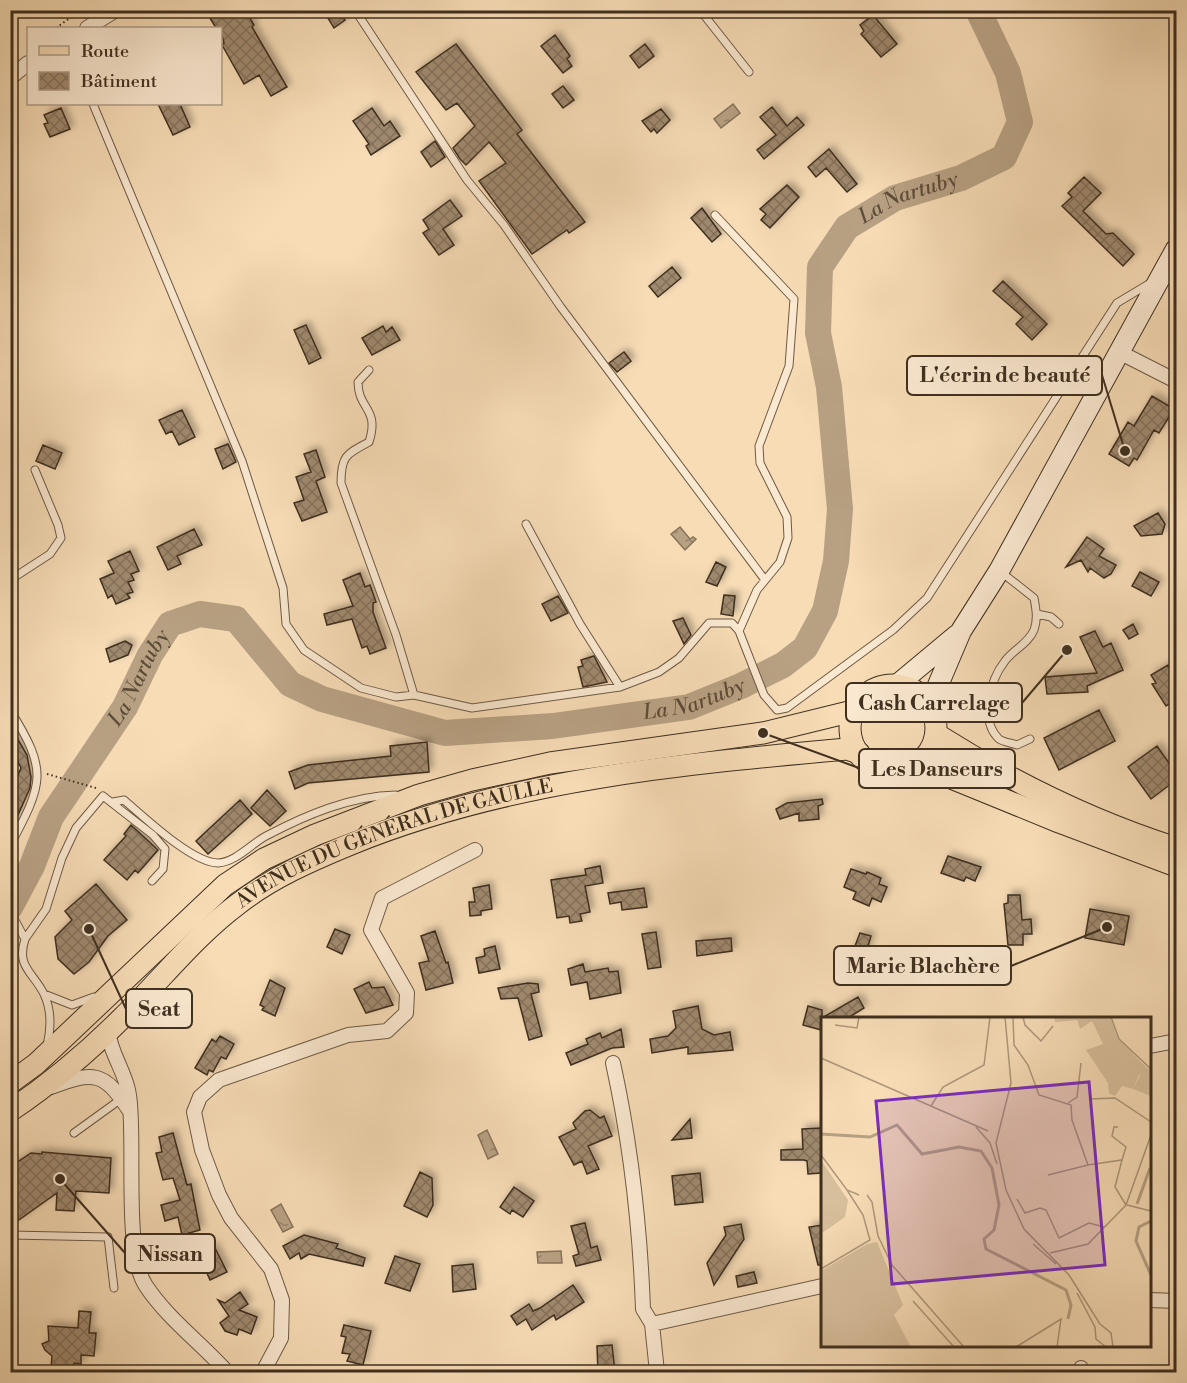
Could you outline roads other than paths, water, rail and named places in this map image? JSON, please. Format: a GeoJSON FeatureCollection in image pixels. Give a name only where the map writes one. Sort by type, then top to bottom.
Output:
{"type":"FeatureCollection","features":[{"type":"Feature","properties":{"kind":"main road"},"geometry":{"type":"LineString","coordinates":[[930,704],[962,631],[999,571],[1176,249]]}},
{"type":"Feature","properties":{"kind":"main road"},"geometry":{"type":"LineString","coordinates":[[897,685],[962,631]]}},
{"type":"Feature","properties":{"kind":"main road"},"geometry":{"type":"LineString","coordinates":[[897,685],[921,694],[930,704],[936,724],[936,734],[932,746],[917,764],[892,771],[868,762],[859,753],[851,733],[854,711],[860,700],[871,691],[883,686],[897,685]]}},
{"type":"Feature","properties":{"kind":"main road","name":"AVENUE DU GÉNÉRAL DE GAULLE"},"geometry":{"type":"LineString","coordinates":[[10,1083],[36,1064],[225,885],[264,859],[315,835],[419,795],[550,762],[763,733],[854,711]]}},
{"type":"Feature","properties":{"kind":"main road"},"geometry":{"type":"LineString","coordinates":[[936,734],[986,766],[1063,805],[1176,848]]}},
{"type":"Feature","properties":{"kind":"main road","name":"AVENUE DU GÉNÉRAL DE GAULLE"},"geometry":{"type":"LineString","coordinates":[[10,1111],[35,1094],[108,1030],[238,903],[323,855],[393,827],[460,806],[537,788],[769,757],[847,749],[859,753]]}},
{"type":"Feature","properties":{"kind":"main road"},"geometry":{"type":"LineString","coordinates":[[917,764],[1114,844],[1176,866]]}},
{"type":"Feature","properties":{"kind":"street"},"geometry":{"type":"LineString","coordinates":[[89,27],[116,10]]}},
{"type":"Feature","properties":{"kind":"street"},"geometry":{"type":"LineString","coordinates":[[10,78],[27,64]]}},
{"type":"Feature","properties":{"kind":"street"},"geometry":{"type":"LineString","coordinates":[[1119,352],[1176,381]]}},
{"type":"Feature","properties":{"kind":"street"},"geometry":{"type":"LineString","coordinates":[[262,1372],[281,1338],[282,1300],[271,1269],[231,1218],[219,1195],[202,1150],[194,1112],[200,1097],[219,1080],[348,1035],[387,1031],[406,1013],[407,993],[371,930],[382,898],[475,850]]}},
{"type":"Feature","properties":{"kind":"street"},"geometry":{"type":"LineString","coordinates":[[108,1030],[113,1055],[129,1094],[135,1255],[145,1284],[187,1334],[227,1372]]}},
{"type":"Feature","properties":{"kind":"street"},"geometry":{"type":"LineString","coordinates":[[1151,1046],[1176,1041]]}},
{"type":"Feature","properties":{"kind":"street"},"geometry":{"type":"LineString","coordinates":[[613,1063],[628,1131],[636,1193],[643,1309],[652,1324],[657,1372]]}},
{"type":"Feature","properties":{"kind":"street"},"geometry":{"type":"LineString","coordinates":[[35,1094],[88,1076],[106,1081],[130,1112]]}},
{"type":"Feature","properties":{"kind":"street"},"geometry":{"type":"LineString","coordinates":[[652,1324],[821,1287]]}},
{"type":"Feature","properties":{"kind":"street"},"geometry":{"type":"LineString","coordinates":[[1151,1300],[1176,1301]]}},
{"type":"Feature","properties":{"kind":"lane"},"geometry":{"type":"LineString","coordinates":[[355,10],[467,180],[504,225],[560,306],[765,580]]}},
{"type":"Feature","properties":{"kind":"lane"},"geometry":{"type":"LineString","coordinates":[[700,10],[749,72]]}},
{"type":"Feature","properties":{"kind":"lane"},"geometry":{"type":"LineString","coordinates":[[93,105],[242,461],[283,588],[286,624],[304,651],[361,688],[396,697],[414,695],[472,708],[620,687],[659,672],[679,658],[709,623],[732,623],[739,631],[747,657],[764,695],[777,710],[787,708],[893,630],[927,598],[1117,303],[1161,276]]}},
{"type":"Feature","properties":{"kind":"lane"},"geometry":{"type":"LineString","coordinates":[[715,215],[794,299],[789,366],[759,446],[760,463],[787,517],[788,538],[780,562],[765,580],[744,615],[739,631]]}},
{"type":"Feature","properties":{"kind":"lane"},"geometry":{"type":"LineString","coordinates":[[369,370],[358,382],[358,391],[373,418],[374,428],[369,442],[348,453],[341,464],[341,483],[396,634],[414,695]]}},
{"type":"Feature","properties":{"kind":"lane"},"geometry":{"type":"LineString","coordinates":[[10,580],[50,554],[60,538],[58,525],[35,470]]}},
{"type":"Feature","properties":{"kind":"lane"},"geometry":{"type":"LineString","coordinates":[[526,524],[580,624],[620,687]]}},
{"type":"Feature","properties":{"kind":"lane"},"geometry":{"type":"LineString","coordinates":[[999,571],[1034,598],[1037,614],[1033,632],[1022,646],[1005,660],[988,702],[991,726],[1000,740],[1017,745],[1030,739]]}},
{"type":"Feature","properties":{"kind":"lane"},"geometry":{"type":"LineString","coordinates":[[1037,614],[1051,617],[1059,624]]}},
{"type":"Feature","properties":{"kind":"lane"},"geometry":{"type":"LineString","coordinates":[[10,710],[36,756],[39,770],[38,786],[31,807],[10,846]]}},
{"type":"Feature","properties":{"kind":"lane"},"geometry":{"type":"LineString","coordinates":[[113,802],[124,800],[181,846],[202,859],[218,863],[230,860],[264,837],[307,816],[369,795],[419,795]]}},
{"type":"Feature","properties":{"kind":"lane"},"geometry":{"type":"LineString","coordinates":[[36,1064],[47,1046],[51,1029],[44,994],[28,973],[21,953],[25,939],[46,909],[57,882],[62,858],[76,828],[103,796],[113,802],[165,849],[164,869],[152,880]]}},
{"type":"Feature","properties":{"kind":"lane"},"geometry":{"type":"LineString","coordinates":[[10,910],[25,939]]}},
{"type":"Feature","properties":{"kind":"lane"},"geometry":{"type":"LineString","coordinates":[[44,994],[72,1005],[88,1001],[155,951]]}},
{"type":"Feature","properties":{"kind":"lane"},"geometry":{"type":"LineString","coordinates":[[74,1133],[122,1099]]}},
{"type":"Feature","properties":{"kind":"lane"},"geometry":{"type":"LineString","coordinates":[[10,1235],[108,1237],[114,1288]]}},
{"type":"Feature","properties":{"kind":"water"},"geometry":{"type":"Polygon","coordinates":[[[733,104],[740,113],[721,128],[714,119],[733,104]]]}},
{"type":"Feature","properties":{"kind":"water"},"geometry":{"type":"Polygon","coordinates":[[[680,527],[690,539],[693,537],[696,539],[685,550],[671,534],[680,527]]]}},
{"type":"Feature","properties":{"kind":"water"},"geometry":{"type":"Polygon","coordinates":[[[487,1130],[498,1154],[488,1159],[478,1135],[487,1130]]]}},
{"type":"Feature","properties":{"kind":"water"},"geometry":{"type":"Polygon","coordinates":[[[281,1204],[293,1227],[283,1232],[271,1210],[281,1204]]]}},
{"type":"Feature","properties":{"kind":"water"},"geometry":{"type":"Polygon","coordinates":[[[561,1251],[562,1263],[538,1263],[537,1252],[561,1251]]]}},
{"type":"Feature","properties":{"kind":"waterway","name":"La Nartuby"},"geometry":{"type":"LineString","coordinates":[[10,907],[32,866],[51,817],[125,707],[150,655],[170,624],[200,614],[236,619],[290,684],[322,699],[445,733],[553,726],[689,707],[741,686],[783,665],[805,648],[825,611],[836,561],[840,509],[829,387],[818,333],[820,267],[847,227],[895,198],[961,178],[1004,157],[1020,122],[1008,73],[978,10]]}},
{"type":"Feature","properties":{"kind":"place","name":"L'écrin de beauté"},"geometry":{"type":"Point","coordinates":[1125,451]}},
{"type":"Feature","properties":{"kind":"place","name":"Cash Carrelage"},"geometry":{"type":"Point","coordinates":[1067,650]}},
{"type":"Feature","properties":{"kind":"place","name":"Les Danseurs"},"geometry":{"type":"Point","coordinates":[763,733]}},
{"type":"Feature","properties":{"kind":"place","name":"Marie Blachère"},"geometry":{"type":"Point","coordinates":[1107,927]}},
{"type":"Feature","properties":{"kind":"place","name":"Seat"},"geometry":{"type":"Point","coordinates":[89,929]}},
{"type":"Feature","properties":{"kind":"place","name":"Nissan"},"geometry":{"type":"Point","coordinates":[60,1179]}}]}
